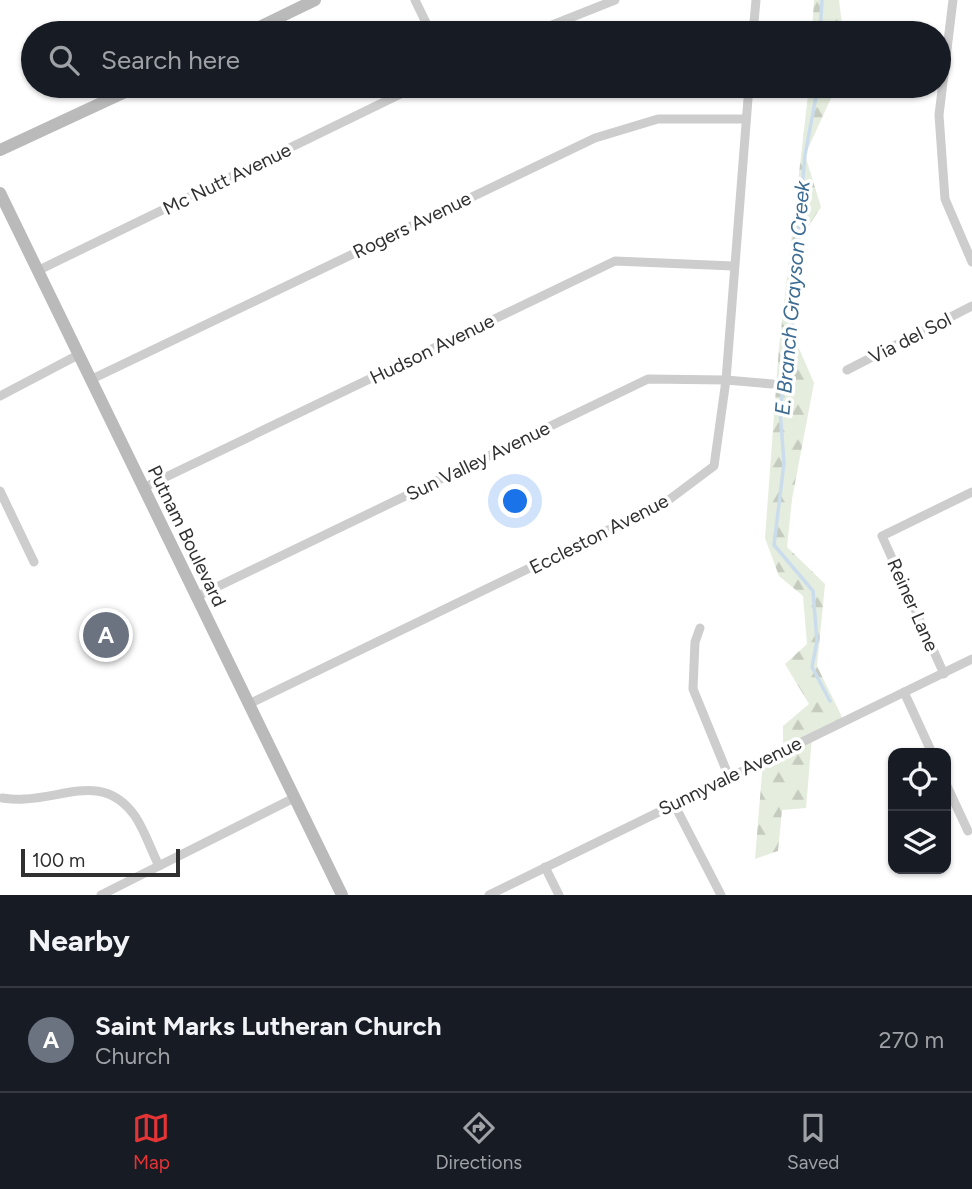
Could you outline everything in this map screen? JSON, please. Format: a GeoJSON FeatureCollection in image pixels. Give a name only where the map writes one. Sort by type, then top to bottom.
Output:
{"type":"FeatureCollection","features":[{"type":"Feature","properties":{"kind":"street"},"geometry":{"type":"LineString","coordinates":[[272,21],[315,0]]}},
{"type":"Feature","properties":{"kind":"street"},"geometry":{"type":"LineString","coordinates":[[415,0],[425,21]]}},
{"type":"Feature","properties":{"kind":"street"},"geometry":{"type":"LineString","coordinates":[[562,21],[615,0]]}},
{"type":"Feature","properties":{"kind":"street"},"geometry":{"type":"LineString","coordinates":[[754,21],[756,0]]}},
{"type":"Feature","properties":{"kind":"street"},"geometry":{"type":"LineString","coordinates":[[950,21],[953,0]]}},
{"type":"Feature","properties":{"kind":"street"},"geometry":{"type":"LineString","coordinates":[[0,150],[112,98]]}},
{"type":"Feature","properties":{"kind":"street","name":"Mc Nutt Avenue"},"geometry":{"type":"LineString","coordinates":[[37,271],[392,98]]}},
{"type":"Feature","properties":{"kind":"street","name":"Eccleston Avenue"},"geometry":{"type":"LineString","coordinates":[[248,704],[666,502],[714,466],[726,380],[748,98]]}},
{"type":"Feature","properties":{"kind":"street"},"geometry":{"type":"LineString","coordinates":[[941,98],[939,115],[945,199],[972,262]]}},
{"type":"Feature","properties":{"kind":"street","name":"Rogers Avenue"},"geometry":{"type":"LineString","coordinates":[[90,380],[595,138],[658,119],[746,118]]}},
{"type":"Feature","properties":{"kind":"street","name":"Putnam Boulevard"},"geometry":{"type":"LineString","coordinates":[[0,192],[342,895]]}},
{"type":"Feature","properties":{"kind":"street","name":"Hudson Avenue"},"geometry":{"type":"LineString","coordinates":[[143,488],[615,261],[733,266]]}},
{"type":"Feature","properties":{"kind":"street","name":"Via del Sol"},"geometry":{"type":"LineString","coordinates":[[847,370],[972,306]]}},
{"type":"Feature","properties":{"kind":"street"},"geometry":{"type":"LineString","coordinates":[[0,396],[78,355]]}},
{"type":"Feature","properties":{"kind":"street","name":"Sun Valley Avenue"},"geometry":{"type":"LineString","coordinates":[[196,597],[648,379],[726,380],[772,384]]}},
{"type":"Feature","properties":{"kind":"street"},"geometry":{"type":"LineString","coordinates":[[0,491],[34,562]]}},
{"type":"Feature","properties":{"kind":"street","name":"Reiner Lane"},"geometry":{"type":"LineString","coordinates":[[944,674],[882,536],[972,492]]}},
{"type":"Feature","properties":{"kind":"street"},"geometry":{"type":"LineString","coordinates":[[700,628],[695,642],[693,689],[729,777]]}},
{"type":"Feature","properties":{"kind":"street","name":"Sunnyvale Avenue"},"geometry":{"type":"LineString","coordinates":[[488,895],[972,659]]}},
{"type":"Feature","properties":{"kind":"street"},"geometry":{"type":"LineString","coordinates":[[904,692],[930,748]]}},
{"type":"Feature","properties":{"kind":"street"},"geometry":{"type":"LineString","coordinates":[[2,798],[25,799],[86,789],[102,792],[123,802],[135,817],[159,866]]}},
{"type":"Feature","properties":{"kind":"street"},"geometry":{"type":"LineString","coordinates":[[951,794],[968,831]]}},
{"type":"Feature","properties":{"kind":"street"},"geometry":{"type":"LineString","coordinates":[[107,894],[295,798]]}},
{"type":"Feature","properties":{"kind":"street"},"geometry":{"type":"LineString","coordinates":[[674,804],[721,895]]}},
{"type":"Feature","properties":{"kind":"street"},"geometry":{"type":"LineString","coordinates":[[545,867],[559,895]]}},
{"type":"Feature","properties":{"kind":"green space"},"geometry":{"type":"Polygon","coordinates":[[[814,0],[839,0],[842,21],[813,21],[814,0]]]}},
{"type":"Feature","properties":{"kind":"green space"},"geometry":{"type":"Polygon","coordinates":[[[808,98],[831,98],[805,155],[821,207],[797,244],[796,298],[791,330],[814,383],[792,499],[787,547],[825,584],[817,666],[844,721],[812,736],[806,808],[782,810],[778,851],[755,859],[763,761],[785,749],[783,726],[809,704],[785,664],[807,644],[803,596],[779,576],[765,538],[779,347],[808,98]]]}},
{"type":"Feature","properties":{"kind":"waterway","name":"E. Branch Grayson Creek"},"geometry":{"type":"LineString","coordinates":[[821,21],[822,0]]}},
{"type":"Feature","properties":{"kind":"waterway","name":"E. Branch Grayson Creek"},"geometry":{"type":"LineString","coordinates":[[816,98],[805,155],[797,244],[796,298],[780,410],[784,463],[774,545],[813,591],[817,641],[812,667],[830,701]]}},
{"type":"Feature","properties":{"kind":"place","name":"Saint Marks Lutheran Church"},"geometry":{"type":"Point","coordinates":[106,635]}}]}
